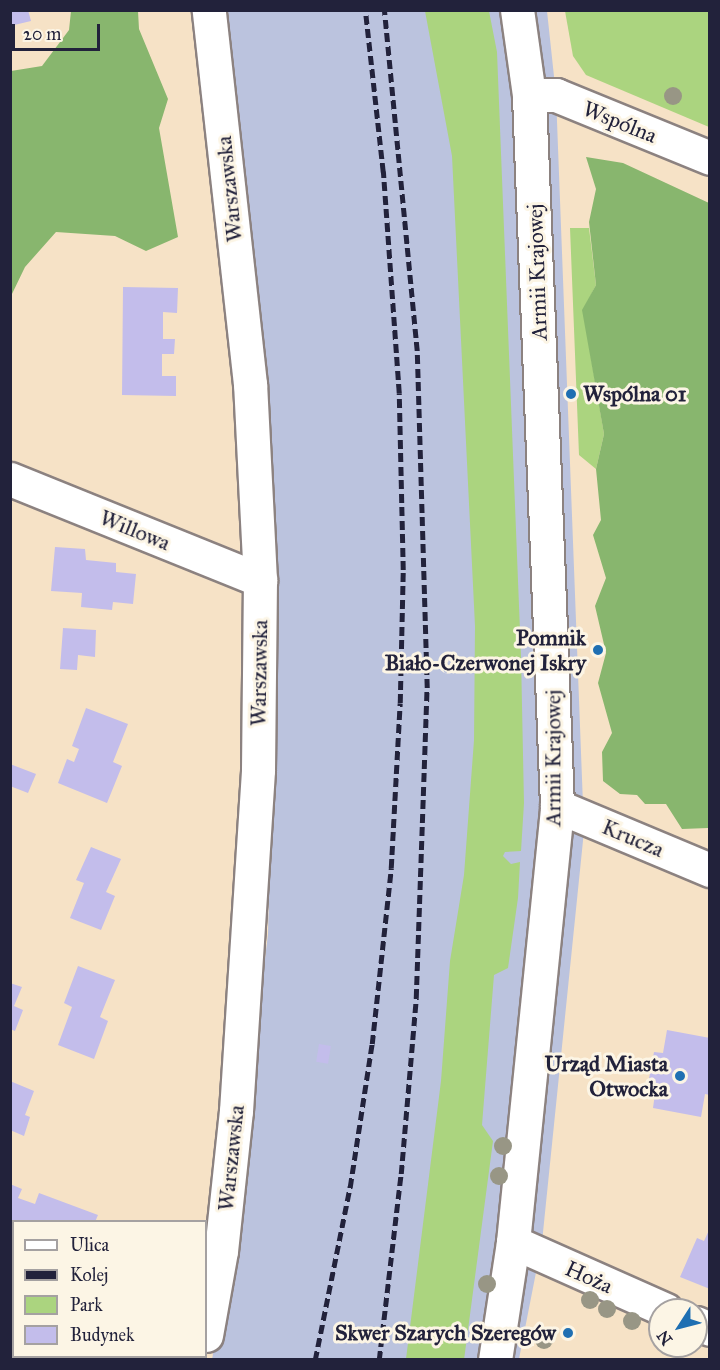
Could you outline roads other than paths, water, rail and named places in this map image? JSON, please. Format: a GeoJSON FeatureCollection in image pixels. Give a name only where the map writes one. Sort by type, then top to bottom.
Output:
{"type":"FeatureCollection","features":[{"type":"Feature","properties":{"kind":"street","name":"Warszawska"},"geometry":{"type":"LineString","coordinates":[[207,1329],[221,1251],[236,1112],[258,770],[260,580],[250,384],[209,10]]}},
{"type":"Feature","properties":{"kind":"street","name":"Armii Krajowej"},"geometry":{"type":"LineString","coordinates":[[495,1359],[513,1242],[557,806],[529,95],[517,10]]}},
{"type":"Feature","properties":{"kind":"street","name":"Wspólna"},"geometry":{"type":"LineString","coordinates":[[529,95],[556,95],[710,158]]}},
{"type":"Feature","properties":{"kind":"street","name":"Willowa"},"geometry":{"type":"LineString","coordinates":[[10,479],[260,580]]}},
{"type":"Feature","properties":{"kind":"street","name":"Krucza"},"geometry":{"type":"LineString","coordinates":[[557,806],[710,870]]}},
{"type":"Feature","properties":{"kind":"street","name":"Hoża"},"geometry":{"type":"LineString","coordinates":[[513,1242],[648,1302]]}},
{"type":"Feature","properties":{"kind":"railway"},"geometry":{"type":"LineString","coordinates":[[315,1360],[350,1187],[372,1044],[391,868],[400,703],[403,570],[399,393],[383,172],[365,10]]}},
{"type":"Feature","properties":{"kind":"railway"},"geometry":{"type":"LineString","coordinates":[[379,1360],[401,1174],[416,998],[427,688],[417,351],[384,10]]}},
{"type":"Feature","properties":{"kind":"place","name":"Wspólna 01"},"geometry":{"type":"Point","coordinates":[571,394]}},
{"type":"Feature","properties":{"kind":"place","name":"Pomnik Biało-Czerwonej Iskry"},"geometry":{"type":"Point","coordinates":[598,650]}},
{"type":"Feature","properties":{"kind":"place","name":"Urząd Miasta Otwocka"},"geometry":{"type":"Point","coordinates":[680,1076]}},
{"type":"Feature","properties":{"kind":"place","name":"Skwer Szarych Szeregów"},"geometry":{"type":"Point","coordinates":[568,1333]}}]}
